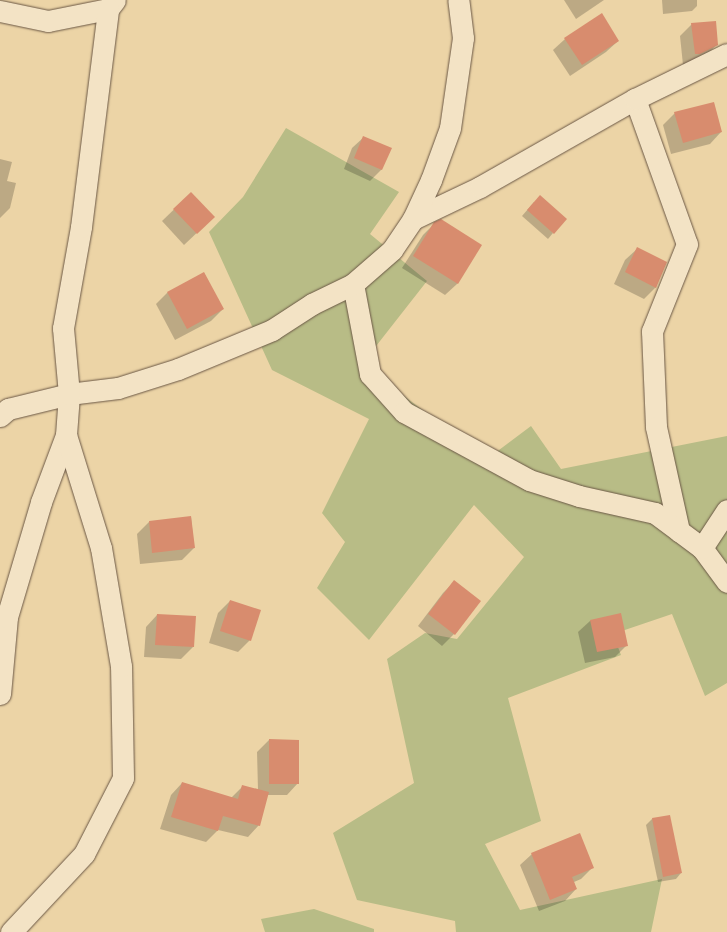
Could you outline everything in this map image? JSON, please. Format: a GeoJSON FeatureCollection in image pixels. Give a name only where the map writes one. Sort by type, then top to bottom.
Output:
{"type":"FeatureCollection","features":[{"type":"Feature","properties":{"kind":"street"},"geometry":{"type":"LineString","coordinates":[[0,416],[8,409],[69,394],[118,388],[178,369],[272,330],[312,304],[353,284],[392,250],[413,219],[431,180],[450,128],[463,38],[458,0]]}},
{"type":"Feature","properties":{"kind":"street"},"geometry":{"type":"LineString","coordinates":[[0,11],[48,21],[112,4],[81,227],[63,328],[69,394],[66,435],[41,502],[7,617],[0,694]]}},
{"type":"Feature","properties":{"kind":"street"},"geometry":{"type":"LineString","coordinates":[[413,219],[480,187],[635,99],[727,54]]}},
{"type":"Feature","properties":{"kind":"street"},"geometry":{"type":"LineString","coordinates":[[635,99],[687,244],[652,331],[656,427],[679,531]]}},
{"type":"Feature","properties":{"kind":"street"},"geometry":{"type":"LineString","coordinates":[[353,284],[370,374],[404,412],[529,480],[579,496],[655,514],[702,548],[727,582]]}},
{"type":"Feature","properties":{"kind":"street"},"geometry":{"type":"LineString","coordinates":[[11,932],[84,854],[124,778],[121,666],[102,548],[66,435]]}},
{"type":"Feature","properties":{"kind":"street"},"geometry":{"type":"LineString","coordinates":[[702,548],[727,510]]}},
{"type":"Feature","properties":{"kind":"green space"},"geometry":{"type":"Polygon","coordinates":[[[286,128],[399,192],[370,234],[427,281],[362,364],[487,459],[531,426],[561,469],[727,436],[727,683],[705,696],[672,614],[613,634],[621,655],[508,698],[541,821],[485,844],[520,910],[662,879],[651,932],[456,932],[455,921],[357,900],[333,833],[414,783],[387,659],[425,633],[457,639],[524,557],[474,505],[369,640],[317,588],[345,542],[322,513],[369,419],[272,370],[209,232],[243,197],[286,128]]]}},
{"type":"Feature","properties":{"kind":"green space"},"geometry":{"type":"Polygon","coordinates":[[[314,909],[374,929],[374,932],[265,932],[261,919],[314,909]]]}},
{"type":"Feature","properties":{"kind":"building"},"geometry":{"type":"Polygon","coordinates":[[[602,13],[619,41],[582,65],[564,38],[602,13]]]}},
{"type":"Feature","properties":{"kind":"building"},"geometry":{"type":"Polygon","coordinates":[[[716,21],[718,45],[700,54],[695,54],[691,23],[716,21]]]}},
{"type":"Feature","properties":{"kind":"building"},"geometry":{"type":"Polygon","coordinates":[[[714,102],[722,132],[683,143],[674,112],[714,102]]]}},
{"type":"Feature","properties":{"kind":"building"},"geometry":{"type":"Polygon","coordinates":[[[363,136],[392,148],[382,170],[354,158],[363,136]]]}},
{"type":"Feature","properties":{"kind":"building"},"geometry":{"type":"Polygon","coordinates":[[[191,192],[215,217],[197,234],[173,209],[191,192]]]}},
{"type":"Feature","properties":{"kind":"building"},"geometry":{"type":"Polygon","coordinates":[[[540,195],[567,219],[554,234],[527,210],[540,195]]]}},
{"type":"Feature","properties":{"kind":"building"},"geometry":{"type":"Polygon","coordinates":[[[441,219],[482,245],[458,284],[413,256],[434,222],[441,219]]]}},
{"type":"Feature","properties":{"kind":"building"},"geometry":{"type":"Polygon","coordinates":[[[637,247],[667,262],[656,288],[625,272],[637,247]]]}},
{"type":"Feature","properties":{"kind":"building"},"geometry":{"type":"Polygon","coordinates":[[[204,272],[224,309],[187,329],[167,292],[204,272]]]}},
{"type":"Feature","properties":{"kind":"building"},"geometry":{"type":"Polygon","coordinates":[[[191,516],[195,548],[152,553],[149,521],[191,516]]]}},
{"type":"Feature","properties":{"kind":"building"},"geometry":{"type":"Polygon","coordinates":[[[454,580],[481,601],[455,635],[428,614],[454,580]]]}},
{"type":"Feature","properties":{"kind":"building"},"geometry":{"type":"Polygon","coordinates":[[[230,600],[261,610],[251,641],[220,631],[230,600]]]}},
{"type":"Feature","properties":{"kind":"building"},"geometry":{"type":"Polygon","coordinates":[[[621,613],[628,646],[597,652],[590,620],[621,613]]]}},
{"type":"Feature","properties":{"kind":"building"},"geometry":{"type":"Polygon","coordinates":[[[157,614],[196,616],[194,647],[155,645],[157,614]]]}},
{"type":"Feature","properties":{"kind":"building"},"geometry":{"type":"Polygon","coordinates":[[[269,739],[299,740],[299,784],[269,784],[269,739]]]}},
{"type":"Feature","properties":{"kind":"building"},"geometry":{"type":"Polygon","coordinates":[[[182,782],[238,799],[242,785],[269,792],[260,826],[223,816],[218,831],[171,817],[182,782]]]}},
{"type":"Feature","properties":{"kind":"building"},"geometry":{"type":"Polygon","coordinates":[[[670,815],[682,873],[663,877],[652,818],[670,815]]]}},
{"type":"Feature","properties":{"kind":"building"},"geometry":{"type":"Polygon","coordinates":[[[580,833],[594,868],[572,877],[577,889],[550,900],[531,853],[580,833]]]}}]}
